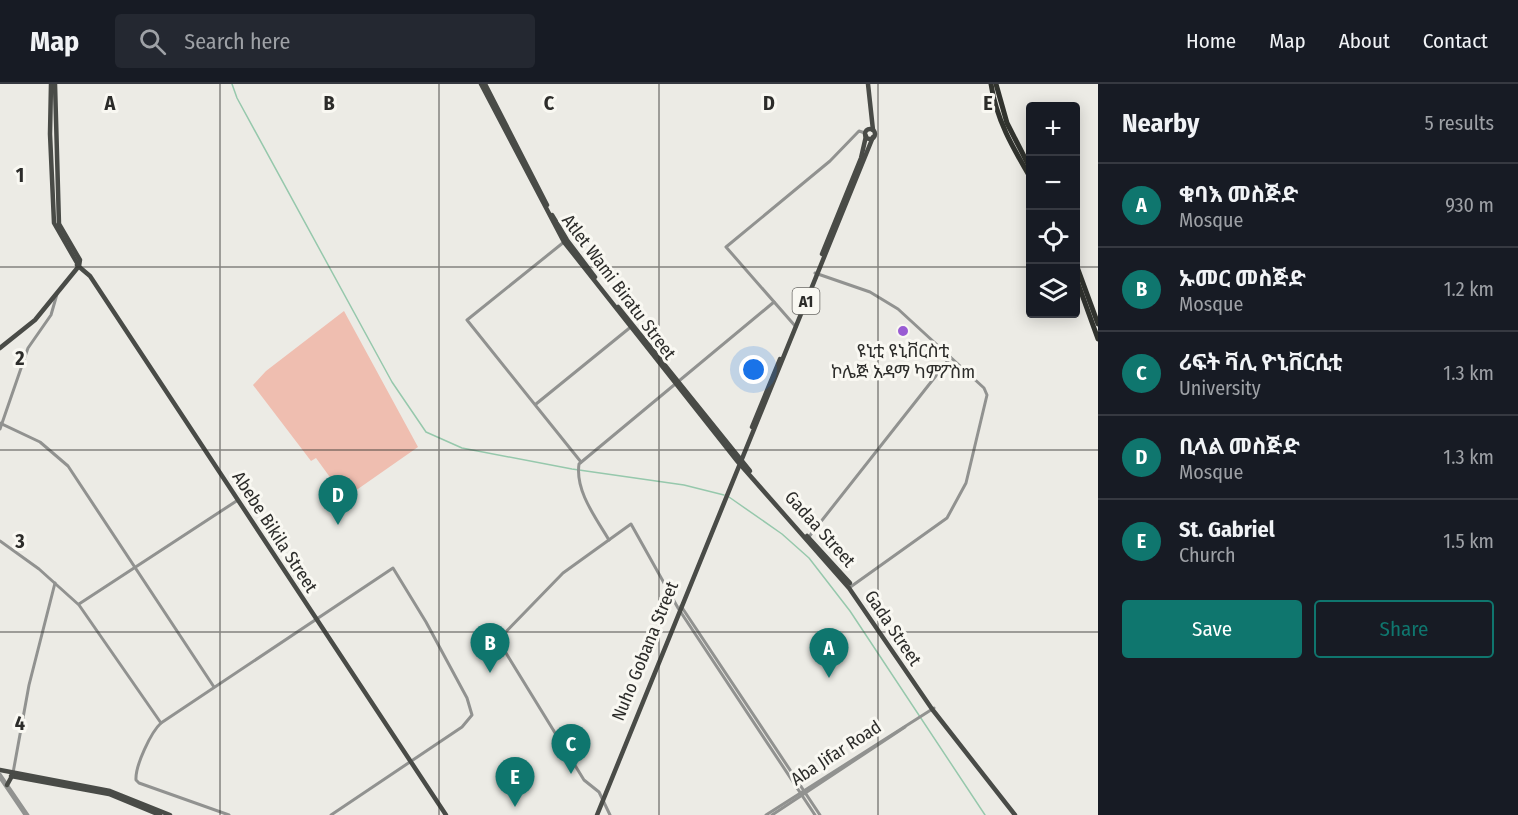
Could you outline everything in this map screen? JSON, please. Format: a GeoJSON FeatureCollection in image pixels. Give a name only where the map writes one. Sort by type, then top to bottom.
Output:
{"type":"FeatureCollection","features":[{"type":"Feature","properties":{"kind":"highway"},"geometry":{"type":"LineString","coordinates":[[991,84],[995,107],[1004,130],[1026,170]]}},
{"type":"Feature","properties":{"kind":"highway"},"geometry":{"type":"LineString","coordinates":[[996,84],[1007,123],[1026,160]]}},
{"type":"Feature","properties":{"kind":"highway"},"geometry":{"type":"LineString","coordinates":[[1080,275],[1098,324]]}},
{"type":"Feature","properties":{"kind":"highway"},"geometry":{"type":"LineString","coordinates":[[1080,289],[1098,339]]}},
{"type":"Feature","properties":{"kind":"main road"},"geometry":{"type":"LineString","coordinates":[[0,347],[35,320],[77,267],[78,255],[62,229],[58,217],[53,84]]}},
{"type":"Feature","properties":{"kind":"main road","name":"Atlet Wami Biratu Street"},"geometry":{"type":"LineString","coordinates":[[483,84],[564,242],[740,462]]}},
{"type":"Feature","properties":{"kind":"main road","name":"Atlet Wami Biratu Street"},"geometry":{"type":"LineString","coordinates":[[483,84],[567,240],[632,326]]}},
{"type":"Feature","properties":{"kind":"main road","name":"A1"},"geometry":{"type":"LineString","coordinates":[[816,273],[861,158],[871,114],[868,84]]}},
{"type":"Feature","properties":{"kind":"main road","name":"A1"},"geometry":{"type":"LineString","coordinates":[[740,462],[873,137],[868,132]]}},
{"type":"Feature","properties":{"kind":"main road"},"geometry":{"type":"LineString","coordinates":[[0,347],[34,316],[77,267]]}},
{"type":"Feature","properties":{"kind":"main road","name":"Abebe Bikila Street"},"geometry":{"type":"LineString","coordinates":[[77,267],[90,276],[446,815]]}},
{"type":"Feature","properties":{"kind":"main road","name":"Nuho Gobana Street"},"geometry":{"type":"LineString","coordinates":[[596,815],[679,606],[740,462]]}},
{"type":"Feature","properties":{"kind":"main road","name":"Gadaa Street"},"geometry":{"type":"LineString","coordinates":[[740,462],[851,587],[933,709],[1017,815]]}},
{"type":"Feature","properties":{"kind":"main road"},"geometry":{"type":"LineString","coordinates":[[0,772],[109,794],[160,815]]}},
{"type":"Feature","properties":{"kind":"main road"},"geometry":{"type":"LineString","coordinates":[[7,784],[13,775]]}},
{"type":"Feature","properties":{"kind":"main road"},"geometry":{"type":"LineString","coordinates":[[13,775],[110,791],[170,815]]}},
{"type":"Feature","properties":{"kind":"street"},"geometry":{"type":"LineString","coordinates":[[794,326],[726,247],[830,161],[859,131],[868,132]]}},
{"type":"Feature","properties":{"kind":"street"},"geometry":{"type":"LineString","coordinates":[[564,242],[467,320],[536,404],[580,463]]}},
{"type":"Feature","properties":{"kind":"street"},"geometry":{"type":"LineString","coordinates":[[816,273],[881,297],[898,309],[987,395],[966,483],[946,518],[851,587]]}},
{"type":"Feature","properties":{"kind":"street"},"geometry":{"type":"LineString","coordinates":[[0,429],[26,354],[51,315],[58,292]]}},
{"type":"Feature","properties":{"kind":"street"},"geometry":{"type":"LineString","coordinates":[[609,540],[585,497],[577,475],[580,463],[774,303]]}},
{"type":"Feature","properties":{"kind":"street"},"geometry":{"type":"LineString","coordinates":[[536,404],[632,326]]}},
{"type":"Feature","properties":{"kind":"street"},"geometry":{"type":"LineString","coordinates":[[808,539],[950,358]]}},
{"type":"Feature","properties":{"kind":"street"},"geometry":{"type":"LineString","coordinates":[[1,424],[40,441],[62,459],[214,687]]}},
{"type":"Feature","properties":{"kind":"street"},"geometry":{"type":"LineString","coordinates":[[79,605],[238,500]]}},
{"type":"Feature","properties":{"kind":"street"},"geometry":{"type":"LineString","coordinates":[[610,815],[602,798],[584,780],[498,640],[563,573],[631,524],[679,606],[815,815]]}},
{"type":"Feature","properties":{"kind":"street"},"geometry":{"type":"LineString","coordinates":[[0,541],[55,583],[79,605],[161,723]]}},
{"type":"Feature","properties":{"kind":"street"},"geometry":{"type":"LineString","coordinates":[[228,815],[144,785],[136,780],[136,772],[153,732],[161,723],[393,568],[426,622],[472,710],[469,721],[331,815]]}},
{"type":"Feature","properties":{"kind":"street"},"geometry":{"type":"LineString","coordinates":[[13,775],[29,686],[55,583]]}},
{"type":"Feature","properties":{"kind":"street","name":"Aba Jifar Road"},"geometry":{"type":"LineString","coordinates":[[766,815],[933,709]]}},
{"type":"Feature","properties":{"kind":"street"},"geometry":{"type":"LineString","coordinates":[[0,772],[27,815]]}},
{"type":"Feature","properties":{"kind":"street"},"geometry":{"type":"LineString","coordinates":[[0,778],[27,815]]}},
{"type":"Feature","properties":{"kind":"street"},"geometry":{"type":"LineString","coordinates":[[802,793],[820,815]]}},
{"type":"Feature","properties":{"kind":"street","name":"Aba Jifar Road"},"geometry":{"type":"LineString","coordinates":[[772,815],[802,793]]}},
{"type":"Feature","properties":{"kind":"shaded area"},"geometry":{"type":"Polygon","coordinates":[[[344,311],[418,447],[345,498],[316,458],[311,461],[253,385],[266,371],[344,311]]]}},
{"type":"Feature","properties":{"kind":"waterway"},"geometry":{"type":"LineString","coordinates":[[232,84],[237,98],[392,382],[426,432],[462,448],[572,469],[684,485],[724,495]]}},
{"type":"Feature","properties":{"kind":"waterway"},"geometry":{"type":"LineString","coordinates":[[729,497],[782,534],[809,558],[850,611],[985,815]]}},
{"type":"Feature","properties":{"kind":"place","name":"ዩኒቲ ዩኒቨርስቲ ኮሌጅ አዳማ ካምፖስm"},"geometry":{"type":"Point","coordinates":[903,331]}},
{"type":"Feature","properties":{"kind":"place","name":"ቢላል መስጅድ"},"geometry":{"type":"Point","coordinates":[338,525]}},
{"type":"Feature","properties":{"kind":"place","name":"ኡመር መስጅድ"},"geometry":{"type":"Point","coordinates":[490,673]}},
{"type":"Feature","properties":{"kind":"place","name":"ቁባእ መስጅድ"},"geometry":{"type":"Point","coordinates":[829,678]}},
{"type":"Feature","properties":{"kind":"place","name":"ሪፍት ቫሊ ዮኒቨርሲቲ"},"geometry":{"type":"Point","coordinates":[571,774]}},
{"type":"Feature","properties":{"kind":"place","name":"St. Gabriel"},"geometry":{"type":"Point","coordinates":[515,807]}}]}
